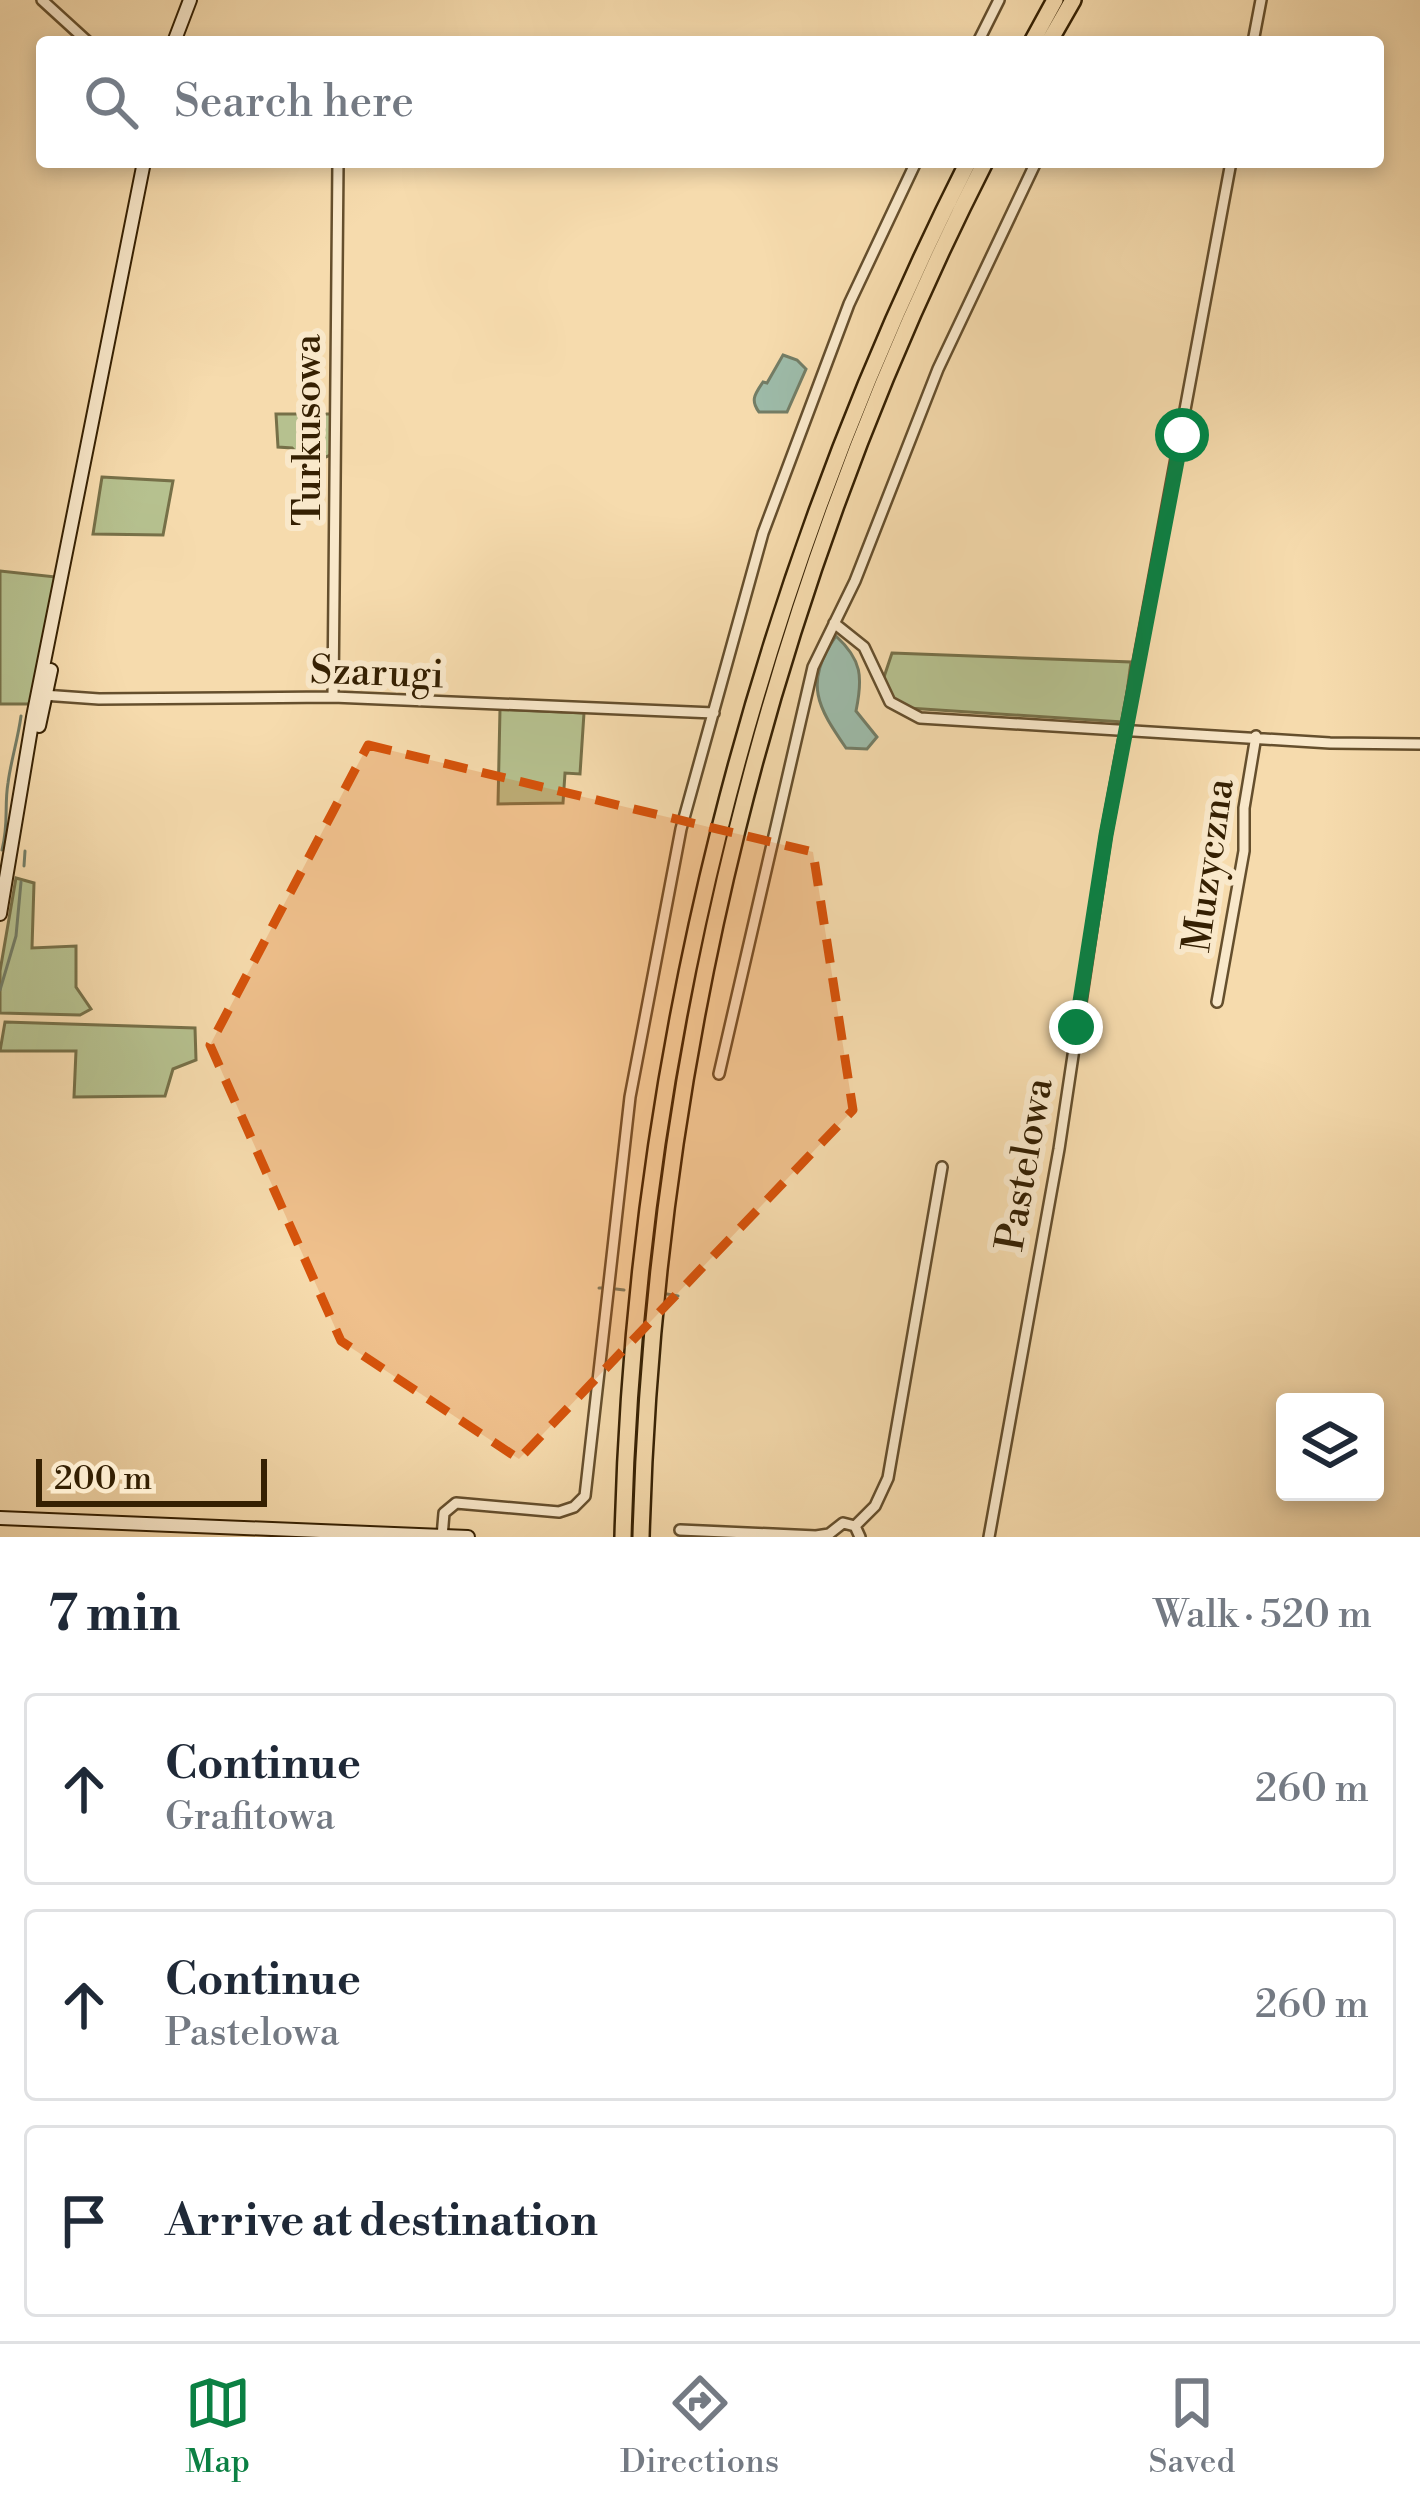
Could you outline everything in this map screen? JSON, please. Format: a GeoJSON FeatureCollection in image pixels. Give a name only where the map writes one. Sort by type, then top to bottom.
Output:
{"type":"FeatureCollection","features":[{"type":"Feature","properties":{"kind":"highway"},"geometry":{"type":"LineString","coordinates":[[1035,36],[1055,0]]}},
{"type":"Feature","properties":{"kind":"highway"},"geometry":{"type":"LineString","coordinates":[[1052,36],[1073,0]]}},
{"type":"Feature","properties":{"kind":"highway"},"geometry":{"type":"LineString","coordinates":[[622,1537],[635,1319],[655,1154],[686,971],[720,823],[754,701],[832,471],[910,282],[965,168]]}},
{"type":"Feature","properties":{"kind":"highway"},"geometry":{"type":"LineString","coordinates":[[640,1537],[651,1340],[671,1166],[703,978],[743,805],[792,636],[848,474],[905,333],[983,168]]}},
{"type":"Feature","properties":{"kind":"main road"},"geometry":{"type":"LineString","coordinates":[[176,36],[190,0]]}},
{"type":"Feature","properties":{"kind":"main road"},"geometry":{"type":"LineString","coordinates":[[0,914],[142,168]]}},
{"type":"Feature","properties":{"kind":"main road"},"geometry":{"type":"LineString","coordinates":[[0,1518],[468,1537]]}},
{"type":"Feature","properties":{"kind":"street"},"geometry":{"type":"LineString","coordinates":[[42,0],[81,36]]}},
{"type":"Feature","properties":{"kind":"street"},"geometry":{"type":"LineString","coordinates":[[981,36],[999,0]]}},
{"type":"Feature","properties":{"kind":"street"},"geometry":{"type":"LineString","coordinates":[[1254,36],[1261,0]]}},
{"type":"Feature","properties":{"kind":"street","name":"Turkusowa"},"geometry":{"type":"LineString","coordinates":[[333,697],[338,168]]}},
{"type":"Feature","properties":{"kind":"street"},"geometry":{"type":"LineString","coordinates":[[442,1537],[445,1511],[457,1503],[559,1512],[574,1507],[585,1496],[633,1073],[681,829],[758,550],[823,366],[913,168]]}},
{"type":"Feature","properties":{"kind":"street"},"geometry":{"type":"LineString","coordinates":[[719,1074],[813,667],[855,581],[916,420],[1033,168]]}},
{"type":"Feature","properties":{"kind":"street","name":"Pastelowa"},"geometry":{"type":"LineString","coordinates":[[989,1537],[1059,1148],[1106,835],[1230,168]]}},
{"type":"Feature","properties":{"kind":"street"},"geometry":{"type":"LineString","coordinates":[[834,622],[864,647],[890,702],[910,716],[1330,743],[1420,744]]}},
{"type":"Feature","properties":{"kind":"street","name":"Szarugi"},"geometry":{"type":"LineString","coordinates":[[42,695],[333,697],[714,713]]}},
{"type":"Feature","properties":{"kind":"street","name":"Muzyczna"},"geometry":{"type":"LineString","coordinates":[[1217,1002],[1244,851],[1244,808],[1256,736]]}},
{"type":"Feature","properties":{"kind":"street"},"geometry":{"type":"LineString","coordinates":[[680,1530],[816,1536],[829,1534],[843,1523],[857,1532],[888,1478],[942,1167]]}},
{"type":"Feature","properties":{"kind":"highlighted area"},"geometry":{"type":"Polygon","coordinates":[[[368,745],[813,852],[853,1110],[519,1459],[341,1341],[210,1045],[368,745]]]}},
{"type":"Feature","properties":{"kind":"green space"},"geometry":{"type":"Polygon","coordinates":[[[952,207],[957,209],[765,707],[656,1241],[636,1537],[630,1537],[635,1415],[659,1171],[701,930],[729,810],[762,692],[817,529],[952,207]]]}},
{"type":"Feature","properties":{"kind":"green space"},"geometry":{"type":"Polygon","coordinates":[[[276,414],[331,414],[331,455],[308,464],[292,448],[278,447],[276,414]]]}},
{"type":"Feature","properties":{"kind":"green space"},"geometry":{"type":"Polygon","coordinates":[[[102,477],[173,481],[163,535],[93,534],[102,477]]]}},
{"type":"Feature","properties":{"kind":"green space"},"geometry":{"type":"Polygon","coordinates":[[[0,571],[56,577],[30,704],[0,704],[0,571]]]}},
{"type":"Feature","properties":{"kind":"green space"},"geometry":{"type":"Polygon","coordinates":[[[892,653],[1131,662],[1123,722],[908,708],[894,699],[883,680],[892,653]]]}},
{"type":"Feature","properties":{"kind":"green space"},"geometry":{"type":"Polygon","coordinates":[[[500,709],[584,713],[580,774],[565,773],[563,803],[498,804],[500,709]]]}},
{"type":"Feature","properties":{"kind":"green space"},"geometry":{"type":"Polygon","coordinates":[[[16,878],[34,883],[32,948],[76,946],[76,987],[91,1009],[80,1015],[0,1013],[0,971],[16,878]]]}},
{"type":"Feature","properties":{"kind":"green space"},"geometry":{"type":"Polygon","coordinates":[[[5,1022],[195,1028],[196,1060],[173,1069],[165,1096],[74,1097],[76,1051],[0,1051],[5,1022]]]}},
{"type":"Feature","properties":{"kind":"shaded area"},"geometry":{"type":"Polygon","coordinates":[[[783,355],[806,369],[787,412],[759,412],[756,394],[783,355]]]}},
{"type":"Feature","properties":{"kind":"shaded area"},"geometry":{"type":"Polygon","coordinates":[[[836,636],[858,670],[856,711],[877,737],[867,749],[846,748],[818,695],[820,668],[836,636]]]}},
{"type":"Feature","properties":{"kind":"waterway"},"geometry":{"type":"LineString","coordinates":[[2,850],[21,716]]}},
{"type":"Feature","properties":{"kind":"waterway"},"geometry":{"type":"LineString","coordinates":[[24,866],[25,851]]}},
{"type":"Feature","properties":{"kind":"waterway"},"geometry":{"type":"LineString","coordinates":[[0,990],[16,936],[21,882]]}},
{"type":"Feature","properties":{"kind":"waterway"},"geometry":{"type":"LineString","coordinates":[[616,1289],[624,1290]]}},
{"type":"Feature","properties":{"kind":"waterway"},"geometry":{"type":"LineString","coordinates":[[667,1294],[678,1296]]}},
{"type":"Feature","properties":{"kind":"route"},"geometry":{"type":"LineString","coordinates":[[1076,1027],[1106,835],[1182,435]]}}]}
